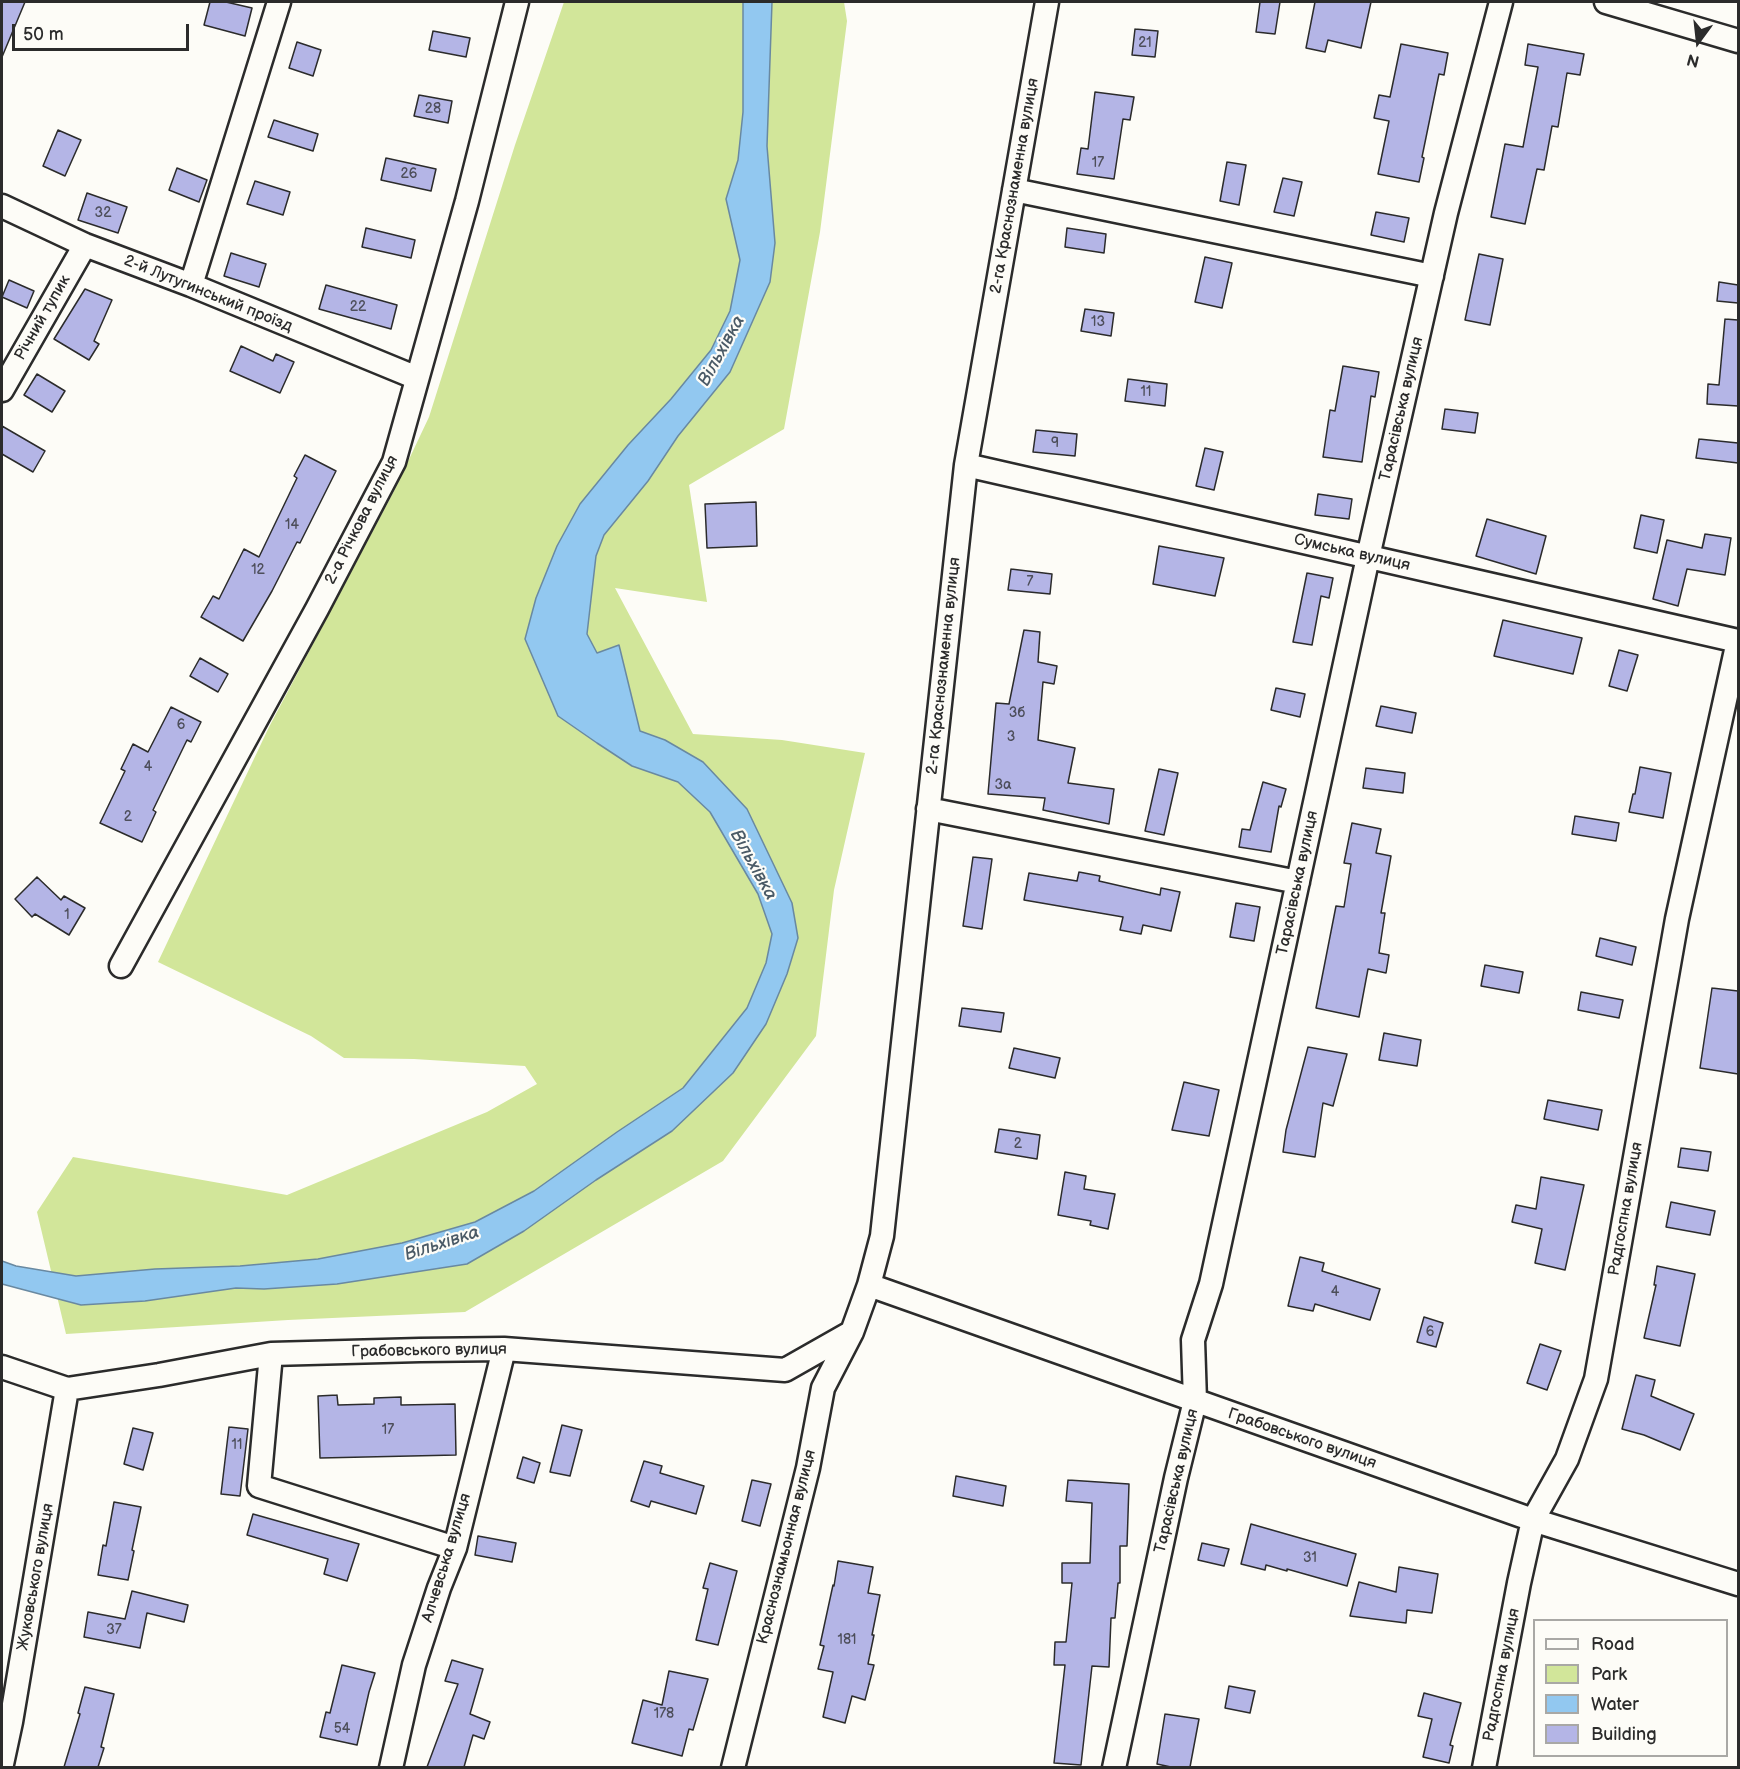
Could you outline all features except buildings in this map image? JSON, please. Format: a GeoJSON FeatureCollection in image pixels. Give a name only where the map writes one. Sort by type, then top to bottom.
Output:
{"type":"FeatureCollection","features":[{"type":"Feature","properties":{"kind":"street"},"geometry":{"type":"LineString","coordinates":[[191,285],[279,2]]}},
{"type":"Feature","properties":{"kind":"street","name":"2-а Річкова вулиця"},"geometry":{"type":"LineString","coordinates":[[122,966],[317,609],[394,462],[467,201],[517,2]]}},
{"type":"Feature","properties":{"kind":"street","name":"2-га Краснознаменна вулиця"},"geometry":{"type":"LineString","coordinates":[[852,1332],[869,1285],[882,1236],[966,465],[1047,2]]}},
{"type":"Feature","properties":{"kind":"street","name":"Тарасівська вулиця"},"geometry":{"type":"LineString","coordinates":[[1114,1767],[1176,1478],[1195,1401],[1193,1340],[1211,1284],[1368,556],[1446,213],[1501,2]]}},
{"type":"Feature","properties":{"kind":"street"},"geometry":{"type":"LineString","coordinates":[[1606,2],[1738,41]]}},
{"type":"Feature","properties":{"kind":"street"},"geometry":{"type":"LineString","coordinates":[[1014,190],[1432,276]]}},
{"type":"Feature","properties":{"kind":"street","name":"2-й Лутугинський проїзд"},"geometry":{"type":"LineString","coordinates":[[2,206],[85,245],[191,285],[417,378]]}},
{"type":"Feature","properties":{"kind":"street","name":"Річний тупик"},"geometry":{"type":"LineString","coordinates":[[2,390],[85,245]]}},
{"type":"Feature","properties":{"kind":"street","name":"Сумська вулиця"},"geometry":{"type":"LineString","coordinates":[[966,465],[1738,641]]}},
{"type":"Feature","properties":{"kind":"street","name":"Радгоспна вулиця"},"geometry":{"type":"LineString","coordinates":[[1484,1767],[1533,1520],[1567,1460],[1596,1379],[1677,919],[1738,641]]}},
{"type":"Feature","properties":{"kind":"street"},"geometry":{"type":"LineString","coordinates":[[928,809],[1298,882]]}},
{"type":"Feature","properties":{"kind":"street","name":"Грабовського вулиця"},"geometry":{"type":"LineString","coordinates":[[869,1285],[1533,1520],[1738,1584]]}},
{"type":"Feature","properties":{"kind":"street","name":"Грабовського вулиця"},"geometry":{"type":"LineString","coordinates":[[2,1367],[67,1389],[271,1354],[420,1350],[504,1349],[785,1370],[852,1332]]}},
{"type":"Feature","properties":{"kind":"street","name":"Краснознамьонная вулиця"},"geometry":{"type":"LineString","coordinates":[[733,1767],[808,1468],[823,1388],[852,1332]]}},
{"type":"Feature","properties":{"kind":"street","name":"Алчевська вулиця"},"geometry":{"type":"LineString","coordinates":[[391,1767],[414,1665],[454,1548],[504,1349]]}},
{"type":"Feature","properties":{"kind":"street"},"geometry":{"type":"LineString","coordinates":[[271,1354],[259,1486],[454,1548]]}},
{"type":"Feature","properties":{"kind":"street","name":"Жуковського вулиця"},"geometry":{"type":"LineString","coordinates":[[2,1764],[67,1389]]}},
{"type":"Feature","properties":{"kind":"green space"},"geometry":{"type":"Polygon","coordinates":[[[564,2],[844,2],[847,21],[820,232],[784,429],[689,485],[707,602],[615,588],[693,734],[782,740],[865,753],[834,890],[816,1036],[723,1161],[465,1312],[66,1334],[37,1212],[73,1157],[287,1195],[487,1112],[537,1084],[525,1066],[414,1059],[344,1058],[311,1036],[158,962],[269,727],[394,491],[429,417],[515,145],[564,2]]]}},
{"type":"Feature","properties":{"kind":"water","name":"Вільхівка"},"geometry":{"type":"Polygon","coordinates":[[[743,2],[772,2],[767,146],[775,243],[770,282],[730,372],[678,436],[648,481],[604,535],[596,556],[587,634],[597,653],[619,645],[640,731],[665,740],[703,762],[747,809],[792,903],[798,938],[787,974],[766,1024],[733,1073],[672,1131],[596,1180],[524,1231],[467,1264],[337,1284],[264,1289],[236,1288],[145,1301],[81,1305],[2,1284],[2,1261],[16,1266],[76,1276],[155,1269],[240,1266],[318,1259],[402,1243],[475,1222],[534,1191],[683,1088],[747,1008],[766,963],[772,934],[758,894],[710,812],[678,782],[632,766],[558,716],[525,639],[536,598],[557,546],[580,504],[711,350],[730,311],[740,260],[726,199],[738,160],[743,112],[743,2]]]}}]}
